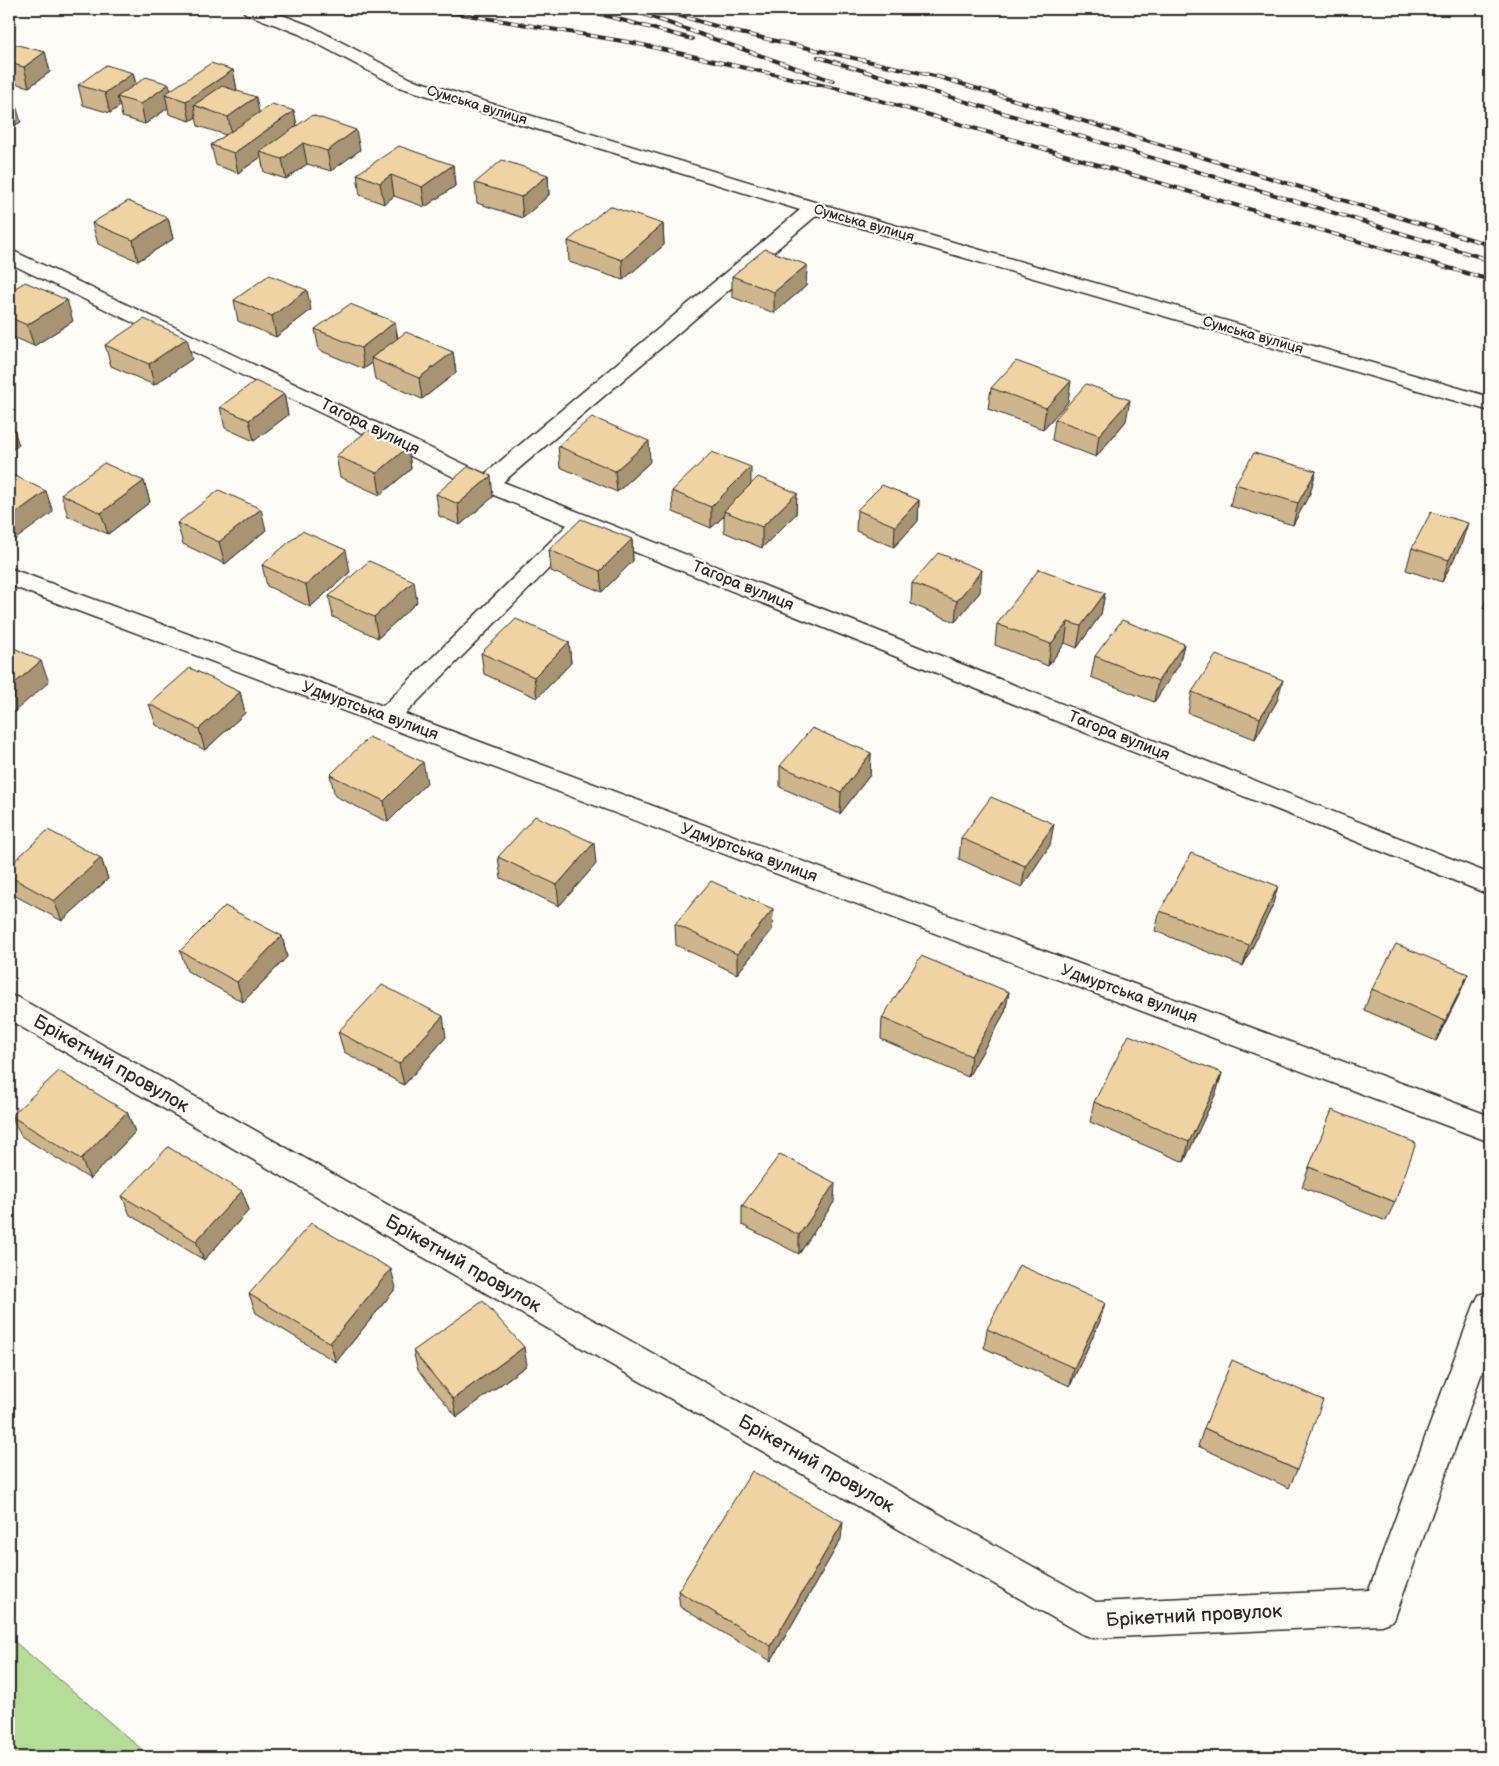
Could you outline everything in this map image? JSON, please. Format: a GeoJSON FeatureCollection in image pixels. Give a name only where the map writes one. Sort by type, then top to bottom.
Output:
{"type":"FeatureCollection","features":[{"type":"Feature","properties":{"kind":"street","name":"Сумська вулиця"},"geometry":{"type":"LineString","coordinates":[[251,9],[305,30],[404,83],[814,208],[1490,404]]}},
{"type":"Feature","properties":{"kind":"street"},"geometry":{"type":"LineString","coordinates":[[487,484],[814,208]]}},
{"type":"Feature","properties":{"kind":"street","name":"Тагора вулиця"},"geometry":{"type":"LineString","coordinates":[[9,255],[487,484],[1490,885]]}},
{"type":"Feature","properties":{"kind":"street"},"geometry":{"type":"LineString","coordinates":[[387,717],[583,522]]}},
{"type":"Feature","properties":{"kind":"street","name":"Удмуртська вулиця"},"geometry":{"type":"LineString","coordinates":[[9,576],[1490,1129]]}},
{"type":"Feature","properties":{"kind":"street","name":"Брiкетний провулок"},"geometry":{"type":"LineString","coordinates":[[9,1006],[1092,1620],[1380,1607],[1490,1305]]}},
{"type":"Feature","properties":{"kind":"green space"},"geometry":{"type":"Polygon","coordinates":[[[9,1637],[151,1757],[9,1757],[9,1637]]]}},
{"type":"Feature","properties":{"kind":"building"},"geometry":{"type":"Polygon","coordinates":[[[10,43],[45,52],[24,67],[9,63],[10,43]]]}},
{"type":"Feature","properties":{"kind":"building"},"geometry":{"type":"Polygon","coordinates":[[[211,63],[233,70],[186,101],[165,94],[211,63]]]}},
{"type":"Feature","properties":{"kind":"building"},"geometry":{"type":"Polygon","coordinates":[[[106,65],[133,73],[105,93],[78,85],[106,65]]]}},
{"type":"Feature","properties":{"kind":"building"},"geometry":{"type":"Polygon","coordinates":[[[146,77],[169,84],[141,104],[117,97],[146,77]]]}},
{"type":"Feature","properties":{"kind":"building"},"geometry":{"type":"Polygon","coordinates":[[[222,86],[256,97],[228,117],[194,105],[222,86]]]}},
{"type":"Feature","properties":{"kind":"building"},"geometry":{"type":"Polygon","coordinates":[[[9,99],[15,102],[9,106],[9,99]]]}},
{"type":"Feature","properties":{"kind":"building"},"geometry":{"type":"Polygon","coordinates":[[[272,104],[294,111],[234,153],[211,145],[272,104]]]}},
{"type":"Feature","properties":{"kind":"building"},"geometry":{"type":"Polygon","coordinates":[[[312,115],[356,130],[327,151],[303,143],[282,159],[260,152],[312,115]]]}},
{"type":"Feature","properties":{"kind":"building"},"geometry":{"type":"Polygon","coordinates":[[[399,146],[453,165],[422,187],[391,175],[380,183],[357,174],[399,146]]]}},
{"type":"Feature","properties":{"kind":"building"},"geometry":{"type":"Polygon","coordinates":[[[502,160],[548,175],[521,197],[475,183],[502,160]]]}},
{"type":"Feature","properties":{"kind":"building"},"geometry":{"type":"Polygon","coordinates":[[[128,201],[168,218],[133,240],[92,223],[128,201]]]}},
{"type":"Feature","properties":{"kind":"building"},"geometry":{"type":"Polygon","coordinates":[[[609,206],[663,224],[622,260],[568,241],[609,206]]]}},
{"type":"Feature","properties":{"kind":"building"},"geometry":{"type":"Polygon","coordinates":[[[765,249],[807,265],[774,292],[732,276],[765,249]]]}},
{"type":"Feature","properties":{"kind":"building"},"geometry":{"type":"Polygon","coordinates":[[[269,275],[307,290],[272,316],[234,300],[269,275]]]}},
{"type":"Feature","properties":{"kind":"building"},"geometry":{"type":"Polygon","coordinates":[[[25,282],[67,300],[27,325],[9,317],[9,292],[25,282]]]}},
{"type":"Feature","properties":{"kind":"building"},"geometry":{"type":"Polygon","coordinates":[[[350,304],[395,322],[361,348],[315,329],[350,304]]]}},
{"type":"Feature","properties":{"kind":"building"},"geometry":{"type":"Polygon","coordinates":[[[144,319],[187,338],[149,364],[105,345],[144,319]]]}},
{"type":"Feature","properties":{"kind":"building"},"geometry":{"type":"Polygon","coordinates":[[[406,332],[453,352],[419,378],[371,358],[406,332]]]}},
{"type":"Feature","properties":{"kind":"building"},"geometry":{"type":"Polygon","coordinates":[[[1016,361],[1071,381],[1046,408],[991,388],[1016,361]]]}},
{"type":"Feature","properties":{"kind":"building"},"geometry":{"type":"Polygon","coordinates":[[[255,381],[284,394],[249,420],[220,407],[255,381]]]}},
{"type":"Feature","properties":{"kind":"building"},"geometry":{"type":"Polygon","coordinates":[[[1086,384],[1130,400],[1099,435],[1055,419],[1086,384]]]}},
{"type":"Feature","properties":{"kind":"building"},"geometry":{"type":"Polygon","coordinates":[[[592,417],[649,441],[615,471],[558,446],[592,417]]]}},
{"type":"Feature","properties":{"kind":"building"},"geometry":{"type":"Polygon","coordinates":[[[368,430],[408,447],[377,473],[336,456],[368,430]]]}},
{"type":"Feature","properties":{"kind":"building"},"geometry":{"type":"Polygon","coordinates":[[[712,452],[751,467],[711,507],[672,491],[712,452]]]}},
{"type":"Feature","properties":{"kind":"building"},"geometry":{"type":"Polygon","coordinates":[[[1254,453],[1316,471],[1298,503],[1235,484],[1254,453]]]}},
{"type":"Feature","properties":{"kind":"building"},"geometry":{"type":"Polygon","coordinates":[[[104,463],[144,481],[101,513],[61,494],[104,463]]]}},
{"type":"Feature","properties":{"kind":"building"},"geometry":{"type":"Polygon","coordinates":[[[469,466],[491,476],[458,504],[436,494],[469,466]]]}},
{"type":"Feature","properties":{"kind":"building"},"geometry":{"type":"Polygon","coordinates":[[[9,473],[46,491],[9,518],[9,473]]]}},
{"type":"Feature","properties":{"kind":"building"},"geometry":{"type":"Polygon","coordinates":[[[758,477],[797,493],[762,527],[724,511],[758,477]]]}},
{"type":"Feature","properties":{"kind":"building"},"geometry":{"type":"Polygon","coordinates":[[[882,485],[919,500],[895,526],[857,510],[882,485]]]}},
{"type":"Feature","properties":{"kind":"building"},"geometry":{"type":"Polygon","coordinates":[[[219,490],[261,509],[219,542],[177,523],[219,490]]]}},
{"type":"Feature","properties":{"kind":"building"},"geometry":{"type":"Polygon","coordinates":[[[1431,512],[1468,523],[1449,560],[1412,548],[1431,512]]]}},
{"type":"Feature","properties":{"kind":"building"},"geometry":{"type":"Polygon","coordinates":[[[581,519],[632,539],[600,571],[549,550],[581,519]]]}},
{"type":"Feature","properties":{"kind":"building"},"geometry":{"type":"Polygon","coordinates":[[[302,531],[346,550],[306,585],[262,565],[302,531]]]}},
{"type":"Feature","properties":{"kind":"building"},"geometry":{"type":"Polygon","coordinates":[[[938,553],[982,570],[957,601],[912,583],[938,553]]]}},
{"type":"Feature","properties":{"kind":"building"},"geometry":{"type":"Polygon","coordinates":[[[369,561],[414,581],[374,617],[329,596],[369,561]]]}},
{"type":"Feature","properties":{"kind":"building"},"geometry":{"type":"Polygon","coordinates":[[[1039,569],[1105,593],[1081,626],[1068,622],[1051,644],[997,624],[1039,569]]]}},
{"type":"Feature","properties":{"kind":"building"},"geometry":{"type":"Polygon","coordinates":[[[516,619],[569,642],[534,677],[481,653],[516,619]]]}},
{"type":"Feature","properties":{"kind":"building"},"geometry":{"type":"Polygon","coordinates":[[[1122,620],[1184,644],[1158,681],[1095,656],[1122,620]]]}},
{"type":"Feature","properties":{"kind":"building"},"geometry":{"type":"Polygon","coordinates":[[[9,647],[41,661],[9,688],[9,647]]]}},
{"type":"Feature","properties":{"kind":"building"},"geometry":{"type":"Polygon","coordinates":[[[1216,655],[1283,680],[1260,718],[1192,692],[1216,655]]]}},
{"type":"Feature","properties":{"kind":"building"},"geometry":{"type":"Polygon","coordinates":[[[190,668],[240,692],[199,729],[149,704],[190,668]]]}},
{"type":"Feature","properties":{"kind":"building"},"geometry":{"type":"Polygon","coordinates":[[[812,728],[871,753],[841,792],[780,766],[812,728]]]}},
{"type":"Feature","properties":{"kind":"building"},"geometry":{"type":"Polygon","coordinates":[[[369,737],[423,762],[384,801],[330,775],[369,737]]]}},
{"type":"Feature","properties":{"kind":"building"},"geometry":{"type":"Polygon","coordinates":[[[991,797],[1054,824],[1025,866],[961,838],[991,797]]]}},
{"type":"Feature","properties":{"kind":"building"},"geometry":{"type":"Polygon","coordinates":[[[535,816],[594,843],[557,885],[498,857],[535,816]]]}},
{"type":"Feature","properties":{"kind":"building"},"geometry":{"type":"Polygon","coordinates":[[[48,830],[101,858],[54,901],[9,876],[9,866],[48,830]]]}},
{"type":"Feature","properties":{"kind":"building"},"geometry":{"type":"Polygon","coordinates":[[[1191,853],[1278,886],[1249,945],[1160,911],[1191,853]]]}},
{"type":"Feature","properties":{"kind":"building"},"geometry":{"type":"Polygon","coordinates":[[[711,881],[773,909],[737,954],[675,924],[711,881]]]}},
{"type":"Feature","properties":{"kind":"building"},"geometry":{"type":"Polygon","coordinates":[[[225,906],[282,936],[237,982],[180,951],[225,906]]]}},
{"type":"Feature","properties":{"kind":"building"},"geometry":{"type":"Polygon","coordinates":[[[1396,944],[1468,974],[1445,1021],[1372,989],[1396,944]]]}},
{"type":"Feature","properties":{"kind":"building"},"geometry":{"type":"Polygon","coordinates":[[[921,956],[1009,992],[971,1056],[882,1018],[921,956]]]}},
{"type":"Feature","properties":{"kind":"building"},"geometry":{"type":"Polygon","coordinates":[[[382,985],[443,1016],[399,1064],[338,1032],[382,985]]]}},
{"type":"Feature","properties":{"kind":"building"},"geometry":{"type":"Polygon","coordinates":[[[1129,1035],[1222,1073],[1189,1142],[1094,1102],[1129,1035]]]}},
{"type":"Feature","properties":{"kind":"building"},"geometry":{"type":"Polygon","coordinates":[[[59,1071],[127,1112],[81,1159],[11,1116],[59,1071]]]}},
{"type":"Feature","properties":{"kind":"building"},"geometry":{"type":"Polygon","coordinates":[[[1332,1110],[1416,1143],[1395,1202],[1309,1167],[1332,1110]]]}},
{"type":"Feature","properties":{"kind":"building"},"geometry":{"type":"Polygon","coordinates":[[[168,1147],[242,1191],[196,1241],[122,1196],[168,1147]]]}},
{"type":"Feature","properties":{"kind":"building"},"geometry":{"type":"Polygon","coordinates":[[[780,1154],[835,1183],[799,1235],[742,1206],[780,1154]]]}},
{"type":"Feature","properties":{"kind":"building"},"geometry":{"type":"Polygon","coordinates":[[[311,1223],[391,1269],[330,1343],[249,1294],[311,1223]]]}},
{"type":"Feature","properties":{"kind":"building"},"geometry":{"type":"Polygon","coordinates":[[[1019,1265],[1105,1303],[1074,1368],[987,1329],[1019,1265]]]}},
{"type":"Feature","properties":{"kind":"building"},"geometry":{"type":"Polygon","coordinates":[[[483,1301],[524,1347],[453,1399],[413,1351],[483,1301]]]}},
{"type":"Feature","properties":{"kind":"building"},"geometry":{"type":"Polygon","coordinates":[[[1232,1360],[1323,1400],[1297,1470],[1204,1428],[1232,1360]]]}},
{"type":"Feature","properties":{"kind":"building"},"geometry":{"type":"Polygon","coordinates":[[[752,1471],[843,1522],[771,1646],[678,1591],[752,1471]]]}},
{"type":"Feature","properties":{"kind":"railway"},"geometry":{"type":"LineString","coordinates":[[432,9],[634,43],[844,90],[1490,280]]}},
{"type":"Feature","properties":{"kind":"railway"},"geometry":{"type":"LineString","coordinates":[[581,9],[692,39]]}},
{"type":"Feature","properties":{"kind":"railway"},"geometry":{"type":"LineString","coordinates":[[629,9],[833,81]]}},
{"type":"Feature","properties":{"kind":"railway"},"geometry":{"type":"LineString","coordinates":[[656,9],[740,33],[939,77],[1490,245]]}},
{"type":"Feature","properties":{"kind":"railway"},"geometry":{"type":"LineString","coordinates":[[818,57],[1490,260]]}}]}
